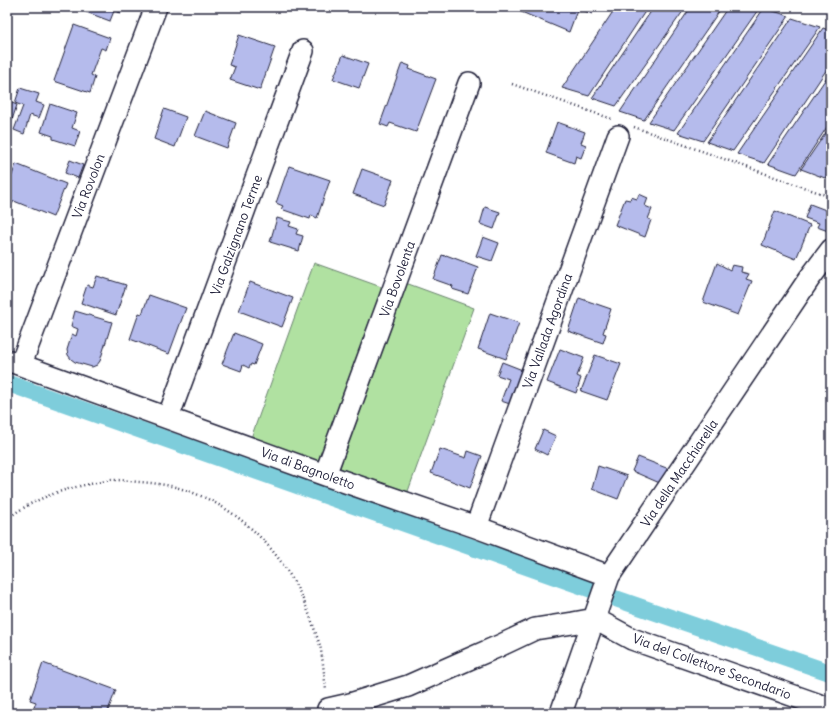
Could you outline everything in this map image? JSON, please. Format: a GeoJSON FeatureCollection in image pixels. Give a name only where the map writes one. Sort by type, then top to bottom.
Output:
{"type":"FeatureCollection","features":[{"type":"Feature","properties":{"kind":"street","name":"Via Rovolon"},"geometry":{"type":"LineString","coordinates":[[14,362],[156,7]]}},
{"type":"Feature","properties":{"kind":"street","name":"Via Galzignano Terme"},"geometry":{"type":"LineString","coordinates":[[168,418],[303,52]]}},
{"type":"Feature","properties":{"kind":"street","name":"Via Bovolenta"},"geometry":{"type":"LineString","coordinates":[[325,475],[469,83]]}},
{"type":"Feature","properties":{"kind":"street","name":"Via Vallada Agordina"},"geometry":{"type":"LineString","coordinates":[[476,527],[622,127]]}},
{"type":"Feature","properties":{"kind":"street","name":"Via della Macchiarella"},"geometry":{"type":"LineString","coordinates":[[561,713],[609,576],[809,280],[831,250]]}},
{"type":"Feature","properties":{"kind":"street","name":"Via di Bagnoletto"},"geometry":{"type":"LineString","coordinates":[[14,362],[609,576]]}},
{"type":"Feature","properties":{"kind":"street"},"geometry":{"type":"LineString","coordinates":[[328,710],[408,686],[535,629],[594,619]]}},
{"type":"Feature","properties":{"kind":"street","name":"Via del Collettore Secondario"},"geometry":{"type":"LineString","coordinates":[[594,619],[632,639],[831,708]]}},
{"type":"Feature","properties":{"kind":"path"},"geometry":{"type":"LineString","coordinates":[[512,84],[622,127],[831,197]]}},
{"type":"Feature","properties":{"kind":"path"},"geometry":{"type":"LineString","coordinates":[[7,518],[43,498],[68,489],[114,480],[164,484],[214,501],[238,517],[262,538],[273,551],[299,589],[320,645],[328,710]]}},
{"type":"Feature","properties":{"kind":"green space"},"geometry":{"type":"Polygon","coordinates":[[[314,263],[384,288],[319,461],[251,438],[314,263]]]}},
{"type":"Feature","properties":{"kind":"green space"},"geometry":{"type":"Polygon","coordinates":[[[403,282],[474,308],[407,494],[337,467],[403,282]]]}},
{"type":"Feature","properties":{"kind":"building"},"geometry":{"type":"Polygon","coordinates":[[[79,7],[123,7],[121,13],[114,11],[110,21],[78,9],[79,7]]]}},
{"type":"Feature","properties":{"kind":"building"},"geometry":{"type":"Polygon","coordinates":[[[520,7],[595,7],[592,14],[578,8],[569,32],[519,11],[520,7]]]}},
{"type":"Feature","properties":{"kind":"building"},"geometry":{"type":"Polygon","coordinates":[[[616,7],[648,7],[589,96],[562,88],[616,7]]]}},
{"type":"Feature","properties":{"kind":"building"},"geometry":{"type":"Polygon","coordinates":[[[654,7],[686,7],[616,106],[592,98],[654,7]]]}},
{"type":"Feature","properties":{"kind":"building"},"geometry":{"type":"Polygon","coordinates":[[[691,7],[722,7],[644,120],[620,112],[691,7]]]}},
{"type":"Feature","properties":{"kind":"building"},"geometry":{"type":"Polygon","coordinates":[[[728,7],[760,7],[674,130],[649,122],[728,7]]]}},
{"type":"Feature","properties":{"kind":"building"},"geometry":{"type":"Polygon","coordinates":[[[764,8],[789,16],[703,141],[678,133],[764,8]]]}},
{"type":"Feature","properties":{"kind":"building"},"geometry":{"type":"Polygon","coordinates":[[[792,18],[820,27],[733,151],[707,142],[792,18]]]}},
{"type":"Feature","properties":{"kind":"building"},"geometry":{"type":"Polygon","coordinates":[[[74,25],[110,38],[106,50],[101,48],[91,75],[95,77],[90,93],[54,81],[74,25]]]}},
{"type":"Feature","properties":{"kind":"building"},"geometry":{"type":"Polygon","coordinates":[[[823,28],[831,31],[831,63],[764,163],[737,154],[823,28]]]}},
{"type":"Feature","properties":{"kind":"building"},"geometry":{"type":"Polygon","coordinates":[[[239,35],[275,47],[260,90],[230,80],[235,67],[229,65],[239,35]]]}},
{"type":"Feature","properties":{"kind":"building"},"geometry":{"type":"Polygon","coordinates":[[[343,55],[368,64],[359,88],[333,79],[343,55]]]}},
{"type":"Feature","properties":{"kind":"building"},"geometry":{"type":"Polygon","coordinates":[[[402,63],[410,66],[409,69],[436,79],[416,132],[390,123],[388,127],[380,124],[402,63]]]}},
{"type":"Feature","properties":{"kind":"building"},"geometry":{"type":"Polygon","coordinates":[[[831,71],[831,121],[796,174],[768,164],[831,71]]]}},
{"type":"Feature","properties":{"kind":"building"},"geometry":{"type":"Polygon","coordinates":[[[20,88],[39,94],[36,102],[44,105],[39,118],[30,115],[24,134],[14,130],[23,106],[15,103],[20,88]]]}},
{"type":"Feature","properties":{"kind":"building"},"geometry":{"type":"Polygon","coordinates":[[[7,101],[17,105],[7,135],[7,101]]]}},
{"type":"Feature","properties":{"kind":"building"},"geometry":{"type":"Polygon","coordinates":[[[50,104],[77,113],[72,128],[80,131],[75,146],[53,139],[53,136],[41,132],[50,104]]]}},
{"type":"Feature","properties":{"kind":"building"},"geometry":{"type":"Polygon","coordinates":[[[164,109],[186,117],[175,147],[154,139],[164,109]]]}},
{"type":"Feature","properties":{"kind":"building"},"geometry":{"type":"Polygon","coordinates":[[[205,111],[236,123],[227,148],[195,136],[205,111]]]}},
{"type":"Feature","properties":{"kind":"building"},"geometry":{"type":"Polygon","coordinates":[[[557,122],[585,132],[581,143],[586,145],[581,158],[576,156],[574,163],[546,153],[557,122]]]}},
{"type":"Feature","properties":{"kind":"building"},"geometry":{"type":"Polygon","coordinates":[[[831,125],[831,170],[825,178],[801,169],[831,125]]]}},
{"type":"Feature","properties":{"kind":"building"},"geometry":{"type":"Polygon","coordinates":[[[70,160],[83,165],[78,178],[65,173],[70,160]]]}},
{"type":"Feature","properties":{"kind":"building"},"geometry":{"type":"Polygon","coordinates":[[[16,164],[66,184],[53,217],[14,201],[12,204],[7,202],[7,189],[16,164]]]}},
{"type":"Feature","properties":{"kind":"building"},"geometry":{"type":"Polygon","coordinates":[[[289,166],[330,180],[317,218],[311,215],[310,219],[281,209],[283,206],[276,203],[289,166]]]}},
{"type":"Feature","properties":{"kind":"building"},"geometry":{"type":"Polygon","coordinates":[[[362,169],[393,180],[384,205],[353,194],[362,169]]]}},
{"type":"Feature","properties":{"kind":"building"},"geometry":{"type":"Polygon","coordinates":[[[639,194],[648,198],[645,206],[652,209],[648,219],[651,220],[645,237],[615,225],[625,199],[630,200],[631,197],[637,199],[639,194]]]}},
{"type":"Feature","properties":{"kind":"building"},"geometry":{"type":"Polygon","coordinates":[[[810,204],[831,212],[831,232],[817,227],[819,223],[805,218],[810,204]]]}},
{"type":"Feature","properties":{"kind":"building"},"geometry":{"type":"Polygon","coordinates":[[[485,207],[500,212],[494,229],[480,224],[485,207]]]}},
{"type":"Feature","properties":{"kind":"building"},"geometry":{"type":"Polygon","coordinates":[[[775,211],[810,225],[796,259],[762,245],[775,211]]]}},
{"type":"Feature","properties":{"kind":"building"},"geometry":{"type":"Polygon","coordinates":[[[277,218],[291,222],[289,226],[298,229],[296,234],[303,236],[299,251],[270,242],[277,218]]]}},
{"type":"Feature","properties":{"kind":"building"},"geometry":{"type":"Polygon","coordinates":[[[483,237],[499,243],[492,261],[476,256],[483,237]]]}},
{"type":"Feature","properties":{"kind":"building"},"geometry":{"type":"Polygon","coordinates":[[[442,255],[446,255],[478,267],[468,294],[452,289],[453,286],[433,279],[442,255]]]}},
{"type":"Feature","properties":{"kind":"building"},"geometry":{"type":"Polygon","coordinates":[[[717,263],[730,270],[732,265],[742,267],[741,272],[749,274],[746,279],[752,281],[738,315],[703,302],[717,263]]]}},
{"type":"Feature","properties":{"kind":"building"},"geometry":{"type":"Polygon","coordinates":[[[97,276],[126,285],[116,315],[81,303],[87,285],[93,287],[97,276]]]}},
{"type":"Feature","properties":{"kind":"building"},"geometry":{"type":"Polygon","coordinates":[[[250,282],[293,298],[282,327],[239,311],[250,282]]]}},
{"type":"Feature","properties":{"kind":"building"},"geometry":{"type":"Polygon","coordinates":[[[149,295],[186,308],[169,354],[130,339],[139,313],[142,314],[149,295]]]}},
{"type":"Feature","properties":{"kind":"building"},"geometry":{"type":"Polygon","coordinates":[[[579,298],[611,309],[603,333],[606,334],[603,343],[568,331],[579,298]]]}},
{"type":"Feature","properties":{"kind":"building"},"geometry":{"type":"Polygon","coordinates":[[[75,311],[112,322],[100,361],[97,365],[92,367],[75,362],[68,355],[67,350],[72,334],[76,336],[78,329],[71,326],[75,311]]]}},
{"type":"Feature","properties":{"kind":"building"},"geometry":{"type":"Polygon","coordinates":[[[490,313],[519,323],[506,359],[478,349],[490,313]]]}},
{"type":"Feature","properties":{"kind":"building"},"geometry":{"type":"Polygon","coordinates":[[[234,333],[262,344],[254,365],[251,364],[249,368],[243,365],[241,371],[222,364],[234,333]]]}},
{"type":"Feature","properties":{"kind":"building"},"geometry":{"type":"Polygon","coordinates":[[[560,349],[584,358],[577,376],[581,378],[576,393],[547,382],[560,349]]]}},
{"type":"Feature","properties":{"kind":"building"},"geometry":{"type":"Polygon","coordinates":[[[595,355],[621,364],[607,400],[581,391],[595,355]]]}},
{"type":"Feature","properties":{"kind":"building"},"geometry":{"type":"Polygon","coordinates":[[[502,362],[525,371],[513,405],[501,401],[509,379],[497,375],[502,362]]]}},
{"type":"Feature","properties":{"kind":"building"},"geometry":{"type":"Polygon","coordinates":[[[543,430],[556,436],[547,455],[535,449],[543,430]]]}},
{"type":"Feature","properties":{"kind":"building"},"geometry":{"type":"Polygon","coordinates":[[[440,449],[466,458],[468,451],[482,456],[470,488],[431,473],[440,449]]]}},
{"type":"Feature","properties":{"kind":"building"},"geometry":{"type":"Polygon","coordinates":[[[638,457],[669,469],[662,484],[632,471],[638,457]]]}},
{"type":"Feature","properties":{"kind":"building"},"geometry":{"type":"Polygon","coordinates":[[[598,466],[627,476],[618,499],[592,489],[598,466]]]}},
{"type":"Feature","properties":{"kind":"building"},"geometry":{"type":"Polygon","coordinates":[[[43,663],[116,690],[107,713],[32,713],[36,702],[30,700],[43,663]]]}},
{"type":"Feature","properties":{"kind":"waterway"},"geometry":{"type":"LineString","coordinates":[[7,383],[593,590]]}},
{"type":"Feature","properties":{"kind":"waterway"},"geometry":{"type":"LineString","coordinates":[[617,599],[831,673]]}}]}
